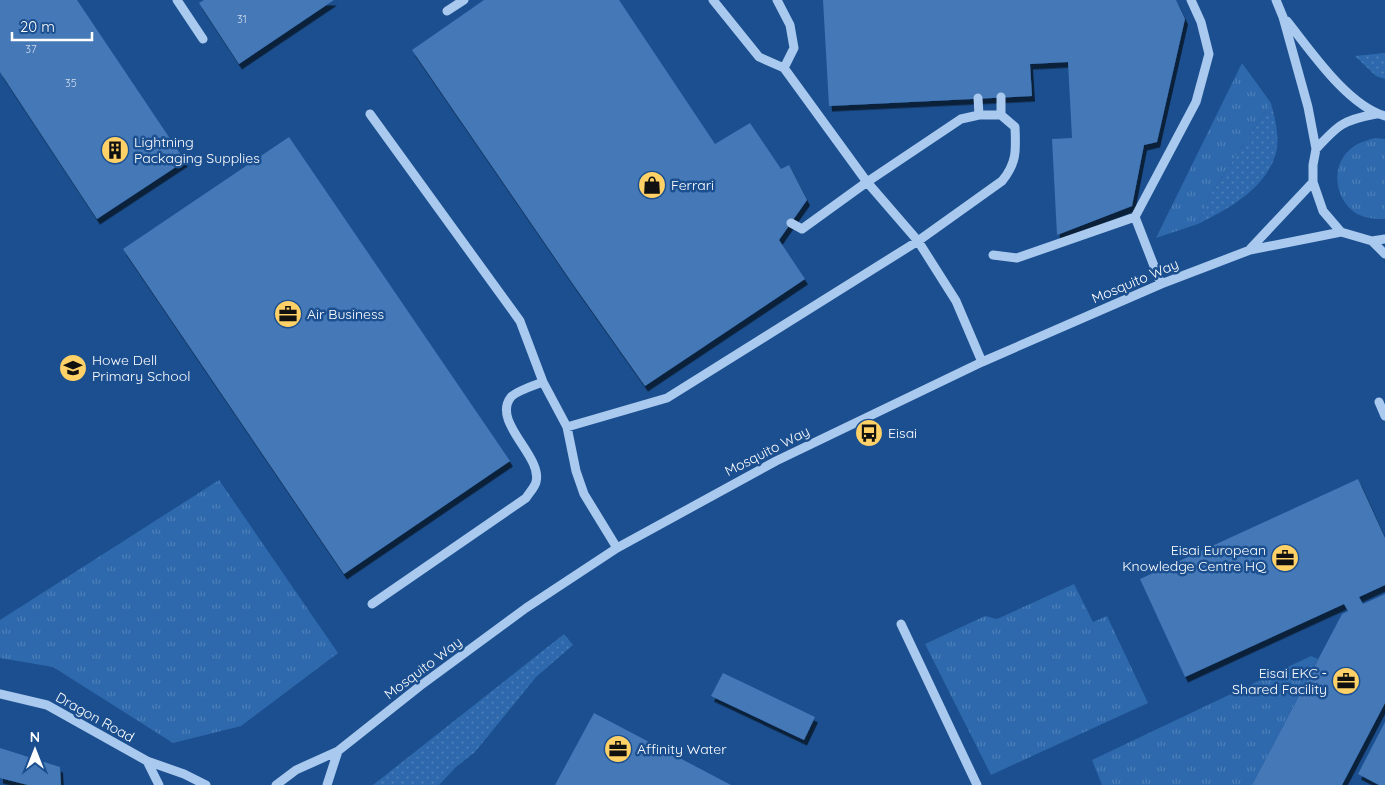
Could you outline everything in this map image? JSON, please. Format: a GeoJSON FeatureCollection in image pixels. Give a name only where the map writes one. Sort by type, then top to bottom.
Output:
{"type":"FeatureCollection","features":[{"type":"Feature","properties":{"kind":"street"},"geometry":{"type":"LineString","coordinates":[[177,0],[203,39]]}},
{"type":"Feature","properties":{"kind":"street"},"geometry":{"type":"LineString","coordinates":[[447,11],[464,0]]}},
{"type":"Feature","properties":{"kind":"street"},"geometry":{"type":"LineString","coordinates":[[713,0],[759,56],[784,68],[867,182],[918,241],[956,301],[982,362]]}},
{"type":"Feature","properties":{"kind":"street"},"geometry":{"type":"LineString","coordinates":[[777,0],[790,25],[794,48],[784,68]]}},
{"type":"Feature","properties":{"kind":"street"},"geometry":{"type":"LineString","coordinates":[[993,255],[1017,258],[1135,217],[1196,102],[1209,54],[1201,22],[1191,0]]}},
{"type":"Feature","properties":{"kind":"street"},"geometry":{"type":"LineString","coordinates":[[1276,0],[1283,17],[1308,107],[1316,149],[1313,182],[1323,211],[1341,232],[1372,241],[1385,239]]}},
{"type":"Feature","properties":{"kind":"street"},"geometry":{"type":"LineString","coordinates":[[1283,17],[1342,88],[1376,114]]}},
{"type":"Feature","properties":{"kind":"street"},"geometry":{"type":"LineString","coordinates":[[1001,97],[1001,115]]}},
{"type":"Feature","properties":{"kind":"street"},"geometry":{"type":"LineString","coordinates":[[978,98],[979,116]]}},
{"type":"Feature","properties":{"kind":"street"},"geometry":{"type":"LineString","coordinates":[[370,114],[520,321],[543,382],[566,427],[576,471],[584,494],[617,548]]}},
{"type":"Feature","properties":{"kind":"street"},"geometry":{"type":"LineString","coordinates":[[1316,149],[1334,129],[1352,118],[1376,114],[1385,116]]}},
{"type":"Feature","properties":{"kind":"street"},"geometry":{"type":"LineString","coordinates":[[566,427],[667,398],[918,241],[1002,182],[1010,172],[1015,159],[1015,127],[1001,115],[961,119],[867,182],[802,229],[791,223]]}},
{"type":"Feature","properties":{"kind":"street","name":"Mosquito Way"},"geometry":{"type":"LineString","coordinates":[[1250,250],[1313,182]]}},
{"type":"Feature","properties":{"kind":"street"},"geometry":{"type":"LineString","coordinates":[[1135,217],[1161,284]]}},
{"type":"Feature","properties":{"kind":"street","name":"Mosquito Way"},"geometry":{"type":"LineString","coordinates":[[276,785],[296,770],[338,751],[420,686],[511,620],[617,548],[776,460],[982,362],[1161,284],[1250,250],[1341,232]]}},
{"type":"Feature","properties":{"kind":"street"},"geometry":{"type":"LineString","coordinates":[[1372,241],[1385,254]]}},
{"type":"Feature","properties":{"kind":"street"},"geometry":{"type":"LineString","coordinates":[[372,604],[526,498],[536,482],[536,470],[508,421],[507,404],[512,395],[543,382]]}},
{"type":"Feature","properties":{"kind":"street"},"geometry":{"type":"LineString","coordinates":[[1379,402],[1385,416]]}},
{"type":"Feature","properties":{"kind":"street"},"geometry":{"type":"LineString","coordinates":[[901,624],[977,785]]}},
{"type":"Feature","properties":{"kind":"street","name":"Dragon Road"},"geometry":{"type":"LineString","coordinates":[[0,694],[47,705],[147,761],[184,774],[206,785]]}},
{"type":"Feature","properties":{"kind":"street"},"geometry":{"type":"LineString","coordinates":[[327,785],[338,751]]}},
{"type":"Feature","properties":{"kind":"street"},"geometry":{"type":"LineString","coordinates":[[147,761],[159,785]]}},
{"type":"Feature","properties":{"kind":"green space"},"geometry":{"type":"Polygon","coordinates":[[[1385,53],[1385,79],[1376,76],[1355,56],[1385,53]]]}},
{"type":"Feature","properties":{"kind":"green space"},"geometry":{"type":"Polygon","coordinates":[[[1242,63],[1271,103],[1210,195],[1198,224],[1156,238],[1242,63]]]}},
{"type":"Feature","properties":{"kind":"green space"},"geometry":{"type":"Polygon","coordinates":[[[1271,103],[1277,141],[1276,153],[1271,166],[1255,187],[1244,196],[1221,212],[1198,224],[1210,195],[1271,103]]]}},
{"type":"Feature","properties":{"kind":"green space"},"geometry":{"type":"Polygon","coordinates":[[[1375,138],[1385,139],[1385,219],[1370,218],[1357,214],[1343,199],[1337,181],[1341,162],[1346,154],[1358,144],[1375,138]]]}},
{"type":"Feature","properties":{"kind":"green space"},"geometry":{"type":"Polygon","coordinates":[[[219,480],[338,653],[241,726],[173,743],[53,667],[0,658],[0,620],[219,480]]]}},
{"type":"Feature","properties":{"kind":"green space"},"geometry":{"type":"Polygon","coordinates":[[[1074,584],[1093,622],[1107,616],[1148,703],[991,775],[925,644],[985,616],[997,619],[1074,584]]]}},
{"type":"Feature","properties":{"kind":"green space"},"geometry":{"type":"Polygon","coordinates":[[[564,634],[573,645],[536,677],[475,752],[456,767],[439,785],[373,785],[564,634]]]}},
{"type":"Feature","properties":{"kind":"green space"},"geometry":{"type":"Polygon","coordinates":[[[1311,656],[1318,659],[1252,785],[1102,785],[1092,760],[1311,656]]]}},
{"type":"Feature","properties":{"kind":"building"},"geometry":{"type":"Polygon","coordinates":[[[0,0],[77,0],[185,161],[97,219],[0,72],[0,0]]]}},
{"type":"Feature","properties":{"kind":"building"},"geometry":{"type":"Polygon","coordinates":[[[204,0],[334,0],[239,64],[199,3],[204,0]]]}},
{"type":"Feature","properties":{"kind":"building","name":"Ferrari"},"geometry":{"type":"Polygon","coordinates":[[[484,0],[619,0],[715,144],[750,123],[781,169],[789,165],[807,200],[779,240],[805,279],[645,386],[412,50],[484,0]]]}},
{"type":"Feature","properties":{"kind":"building"},"geometry":{"type":"Polygon","coordinates":[[[823,0],[1176,0],[1185,19],[1157,142],[1144,145],[1132,206],[1057,235],[1052,139],[1072,138],[1068,62],[1030,64],[1032,96],[829,106],[823,0]]]}},
{"type":"Feature","properties":{"kind":"building","name":"Air Business"},"geometry":{"type":"Polygon","coordinates":[[[289,137],[510,461],[344,574],[123,249],[289,137]]]}},
{"type":"Feature","properties":{"kind":"building","name":"Eisai European Knowledge Centre HQ"},"geometry":{"type":"Polygon","coordinates":[[[1358,479],[1385,538],[1385,585],[1359,597],[1363,604],[1385,594],[1385,703],[1342,785],[1252,785],[1342,614],[1348,611],[1344,604],[1185,677],[1140,579],[1358,479]]]}},
{"type":"Feature","properties":{"kind":"building"},"geometry":{"type":"Polygon","coordinates":[[[723,673],[815,717],[804,740],[711,696],[723,673]]]}},
{"type":"Feature","properties":{"kind":"building","name":"Affinity Water"},"geometry":{"type":"Polygon","coordinates":[[[594,713],[731,785],[555,785],[594,713]]]}},
{"type":"Feature","properties":{"kind":"building"},"geometry":{"type":"Polygon","coordinates":[[[1385,722],[1385,785],[1379,785],[1358,774],[1385,722]]]}},
{"type":"Feature","properties":{"kind":"building"},"geometry":{"type":"Polygon","coordinates":[[[0,748],[60,767],[61,785],[28,785],[0,778],[0,748]]]}},
{"type":"Feature","properties":{"kind":"place","name":"Lightning Packaging Supplies"},"geometry":{"type":"Point","coordinates":[115,150]}},
{"type":"Feature","properties":{"kind":"place","name":"Ferrari"},"geometry":{"type":"Point","coordinates":[652,185]}},
{"type":"Feature","properties":{"kind":"place","name":"Air Business"},"geometry":{"type":"Point","coordinates":[288,314]}},
{"type":"Feature","properties":{"kind":"place","name":"Howe Dell Primary School"},"geometry":{"type":"Point","coordinates":[73,368]}},
{"type":"Feature","properties":{"kind":"place","name":"Eisai"},"geometry":{"type":"Point","coordinates":[869,433]}},
{"type":"Feature","properties":{"kind":"place","name":"Eisai European Knowledge Centre HQ"},"geometry":{"type":"Point","coordinates":[1285,558]}},
{"type":"Feature","properties":{"kind":"place","name":"Eisai EKC - Shared Facility"},"geometry":{"type":"Point","coordinates":[1346,681]}},
{"type":"Feature","properties":{"kind":"place","name":"Affinity Water"},"geometry":{"type":"Point","coordinates":[618,749]}}]}
